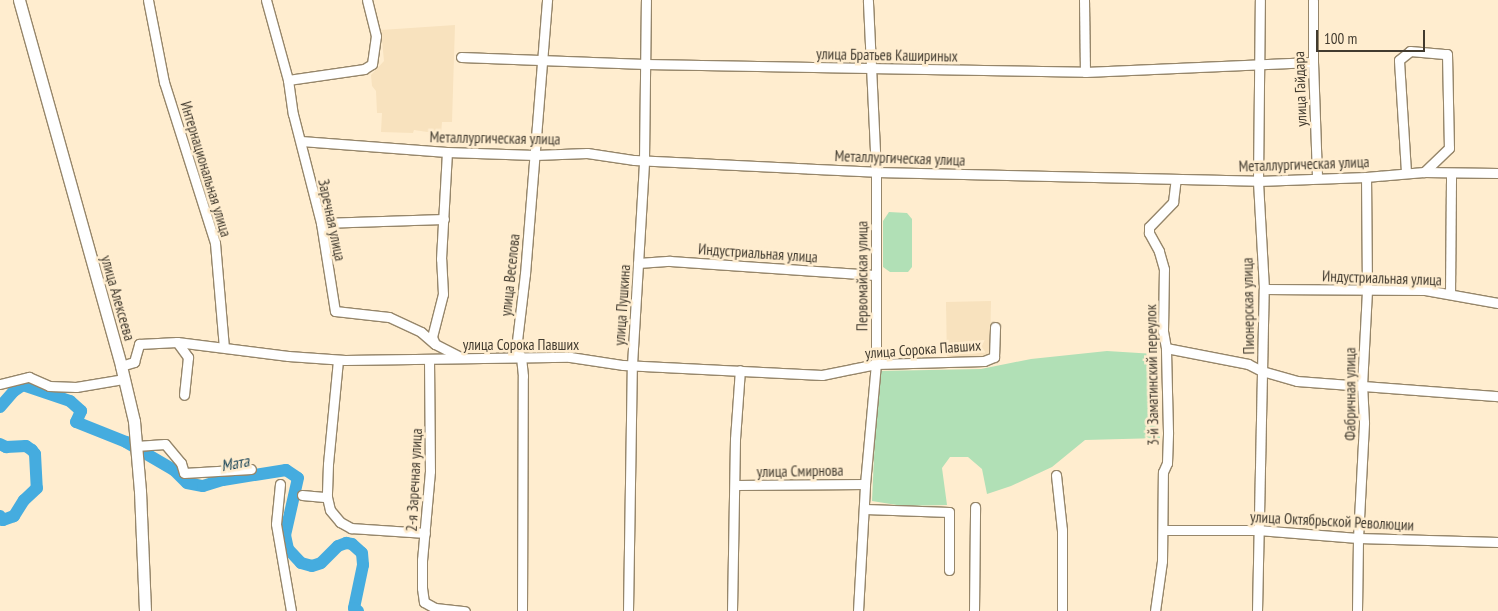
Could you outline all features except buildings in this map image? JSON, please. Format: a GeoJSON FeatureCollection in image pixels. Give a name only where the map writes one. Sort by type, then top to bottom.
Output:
{"type":"FeatureCollection","features":[{"type":"Feature","properties":{"kind":"main road","name":"улица Алексеева"},"geometry":{"type":"LineString","coordinates":[[19,0],[124,379],[136,448],[145,611]]}},
{"type":"Feature","properties":{"kind":"street","name":"Интернациональная улица"},"geometry":{"type":"LineString","coordinates":[[148,0],[164,82],[215,243],[224,347]]}},
{"type":"Feature","properties":{"kind":"street","name":"Заречная улица"},"geometry":{"type":"LineString","coordinates":[[266,0],[288,80],[293,114],[321,223],[336,310],[389,317],[421,332],[435,344],[463,358]]}},
{"type":"Feature","properties":{"kind":"street"},"geometry":{"type":"LineString","coordinates":[[288,80],[364,69],[372,64],[376,36],[367,0]]}},
{"type":"Feature","properties":{"kind":"street","name":"улица Веселова"},"geometry":{"type":"LineString","coordinates":[[522,611],[523,376],[520,357],[516,350],[535,155],[547,0]]}},
{"type":"Feature","properties":{"kind":"street","name":"улица Пушкина"},"geometry":{"type":"LineString","coordinates":[[628,611],[632,365],[644,160],[646,0]]}},
{"type":"Feature","properties":{"kind":"street","name":"Первомайская улица"},"geometry":{"type":"LineString","coordinates":[[858,611],[865,484],[876,364],[876,172],[868,0]]}},
{"type":"Feature","properties":{"kind":"street"},"geometry":{"type":"LineString","coordinates":[[1084,0],[1085,72]]}},
{"type":"Feature","properties":{"kind":"street","name":"Пионерская улица"},"geometry":{"type":"LineString","coordinates":[[1258,611],[1258,530],[1264,289],[1258,181],[1260,0]]}},
{"type":"Feature","properties":{"kind":"street","name":"улица Гайдара"},"geometry":{"type":"LineString","coordinates":[[1313,0],[1312,62],[1317,178]]}},
{"type":"Feature","properties":{"kind":"street"},"geometry":{"type":"LineString","coordinates":[[1406,172],[1399,60],[1410,51],[1447,54],[1449,148],[1424,172]]}},
{"type":"Feature","properties":{"kind":"street","name":"улица Братьев Кашириных"},"geometry":{"type":"LineString","coordinates":[[461,57],[645,64],[1085,72],[1312,62]]}},
{"type":"Feature","properties":{"kind":"street","name":"Металлургическая улица"},"geometry":{"type":"LineString","coordinates":[[301,141],[447,152],[535,155],[587,153],[644,160],[876,172],[1258,181],[1366,177],[1406,172],[1498,172]]}},
{"type":"Feature","properties":{"kind":"street"},"geometry":{"type":"LineString","coordinates":[[435,344],[432,337],[443,294],[442,259],[447,152]]}},
{"type":"Feature","properties":{"kind":"street"},"geometry":{"type":"LineString","coordinates":[[1450,294],[1451,173]]}},
{"type":"Feature","properties":{"kind":"street","name":"Фабричная улица"},"geometry":{"type":"LineString","coordinates":[[1357,611],[1358,538],[1364,422],[1362,386],[1367,288],[1366,177]]}},
{"type":"Feature","properties":{"kind":"street","name":"3-й Заматинский переулок"},"geometry":{"type":"LineString","coordinates":[[1155,611],[1164,530],[1163,472],[1167,463],[1168,432],[1166,348],[1163,331],[1164,269],[1160,251],[1149,233],[1150,227],[1173,202],[1176,179]]}},
{"type":"Feature","properties":{"kind":"street"},"geometry":{"type":"LineString","coordinates":[[321,223],[444,219]]}},
{"type":"Feature","properties":{"kind":"street","name":"Индустриальная улица"},"geometry":{"type":"LineString","coordinates":[[638,263],[670,261],[875,275]]}},
{"type":"Feature","properties":{"kind":"street","name":"Индустриальная улица"},"geometry":{"type":"LineString","coordinates":[[1264,289],[1367,288],[1426,290],[1498,303]]}},
{"type":"Feature","properties":{"kind":"street","name":"улица Сорока Павших"},"geometry":{"type":"LineString","coordinates":[[121,366],[134,362],[139,344],[177,342],[288,356],[338,360],[570,357],[632,365],[822,375],[876,364],[984,361],[994,357],[995,327]]}},
{"type":"Feature","properties":{"kind":"street"},"geometry":{"type":"LineString","coordinates":[[177,342],[188,357],[184,395]]}},
{"type":"Feature","properties":{"kind":"street"},"geometry":{"type":"LineString","coordinates":[[1166,348],[1248,364],[1262,371],[1297,381],[1498,396]]}},
{"type":"Feature","properties":{"kind":"street","name":"2-я Заречная улица"},"geometry":{"type":"LineString","coordinates":[[429,359],[430,471],[422,570],[423,606],[465,611]]}},
{"type":"Feature","properties":{"kind":"street"},"geometry":{"type":"LineString","coordinates":[[338,360],[327,497],[330,510],[340,522],[351,528],[425,533]]}},
{"type":"Feature","properties":{"kind":"street","name":"улица Смирнова"},"geometry":{"type":"LineString","coordinates":[[732,611],[736,485],[735,439],[740,370]]}},
{"type":"Feature","properties":{"kind":"street"},"geometry":{"type":"LineString","coordinates":[[0,384],[29,377],[49,386],[67,386],[124,379]]}},
{"type":"Feature","properties":{"kind":"street"},"geometry":{"type":"LineString","coordinates":[[136,448],[165,444],[181,463],[184,473],[251,469]]}},
{"type":"Feature","properties":{"kind":"street"},"geometry":{"type":"LineString","coordinates":[[1056,475],[1062,530],[1062,611]]}},
{"type":"Feature","properties":{"kind":"street"},"geometry":{"type":"LineString","coordinates":[[280,484],[276,524],[290,611]]}},
{"type":"Feature","properties":{"kind":"street","name":"улица Смирнова"},"geometry":{"type":"LineString","coordinates":[[736,485],[865,484]]}},
{"type":"Feature","properties":{"kind":"street"},"geometry":{"type":"LineString","coordinates":[[302,495],[327,497]]}},
{"type":"Feature","properties":{"kind":"street"},"geometry":{"type":"LineString","coordinates":[[974,611],[975,508]]}},
{"type":"Feature","properties":{"kind":"street"},"geometry":{"type":"LineString","coordinates":[[865,509],[949,512],[949,570]]}},
{"type":"Feature","properties":{"kind":"street","name":"улица Октябрьской Революции"},"geometry":{"type":"LineString","coordinates":[[1164,530],[1258,530],[1358,538],[1498,542]]}},
{"type":"Feature","properties":{"kind":"shaded area"},"geometry":{"type":"Polygon","coordinates":[[[455,25],[452,122],[442,122],[441,134],[414,130],[413,133],[381,132],[382,113],[377,113],[376,91],[372,86],[371,75],[384,61],[381,30],[455,25]]]}},
{"type":"Feature","properties":{"kind":"shaded area"},"geometry":{"type":"Polygon","coordinates":[[[991,301],[990,351],[988,354],[985,357],[947,360],[946,302],[991,301]]]}},
{"type":"Feature","properties":{"kind":"green space"},"geometry":{"type":"Polygon","coordinates":[[[889,212],[907,213],[912,219],[912,267],[908,272],[890,272],[883,267],[883,221],[889,212]]]}},
{"type":"Feature","properties":{"kind":"green space"},"geometry":{"type":"Polygon","coordinates":[[[1107,351],[1155,354],[1160,438],[1085,440],[1052,467],[1011,486],[987,494],[982,469],[968,457],[950,457],[942,468],[947,505],[903,506],[872,501],[878,371],[981,369],[1031,359],[1107,351]]]}},
{"type":"Feature","properties":{"kind":"waterway","name":"Мата"},"geometry":{"type":"LineString","coordinates":[[0,407],[14,391],[23,385],[70,401],[81,411],[76,422],[126,442],[174,470],[187,483],[203,486],[223,480],[286,470],[298,478],[285,535],[288,549],[301,563],[312,566],[321,563],[338,546],[346,543],[352,544],[362,553],[363,565],[354,608],[358,611]]}},
{"type":"Feature","properties":{"kind":"waterway","name":"Мата"},"geometry":{"type":"LineString","coordinates":[[0,444],[6,447],[26,446],[32,450],[35,454],[37,488],[24,500],[14,516],[3,520],[0,516]]}}]}
